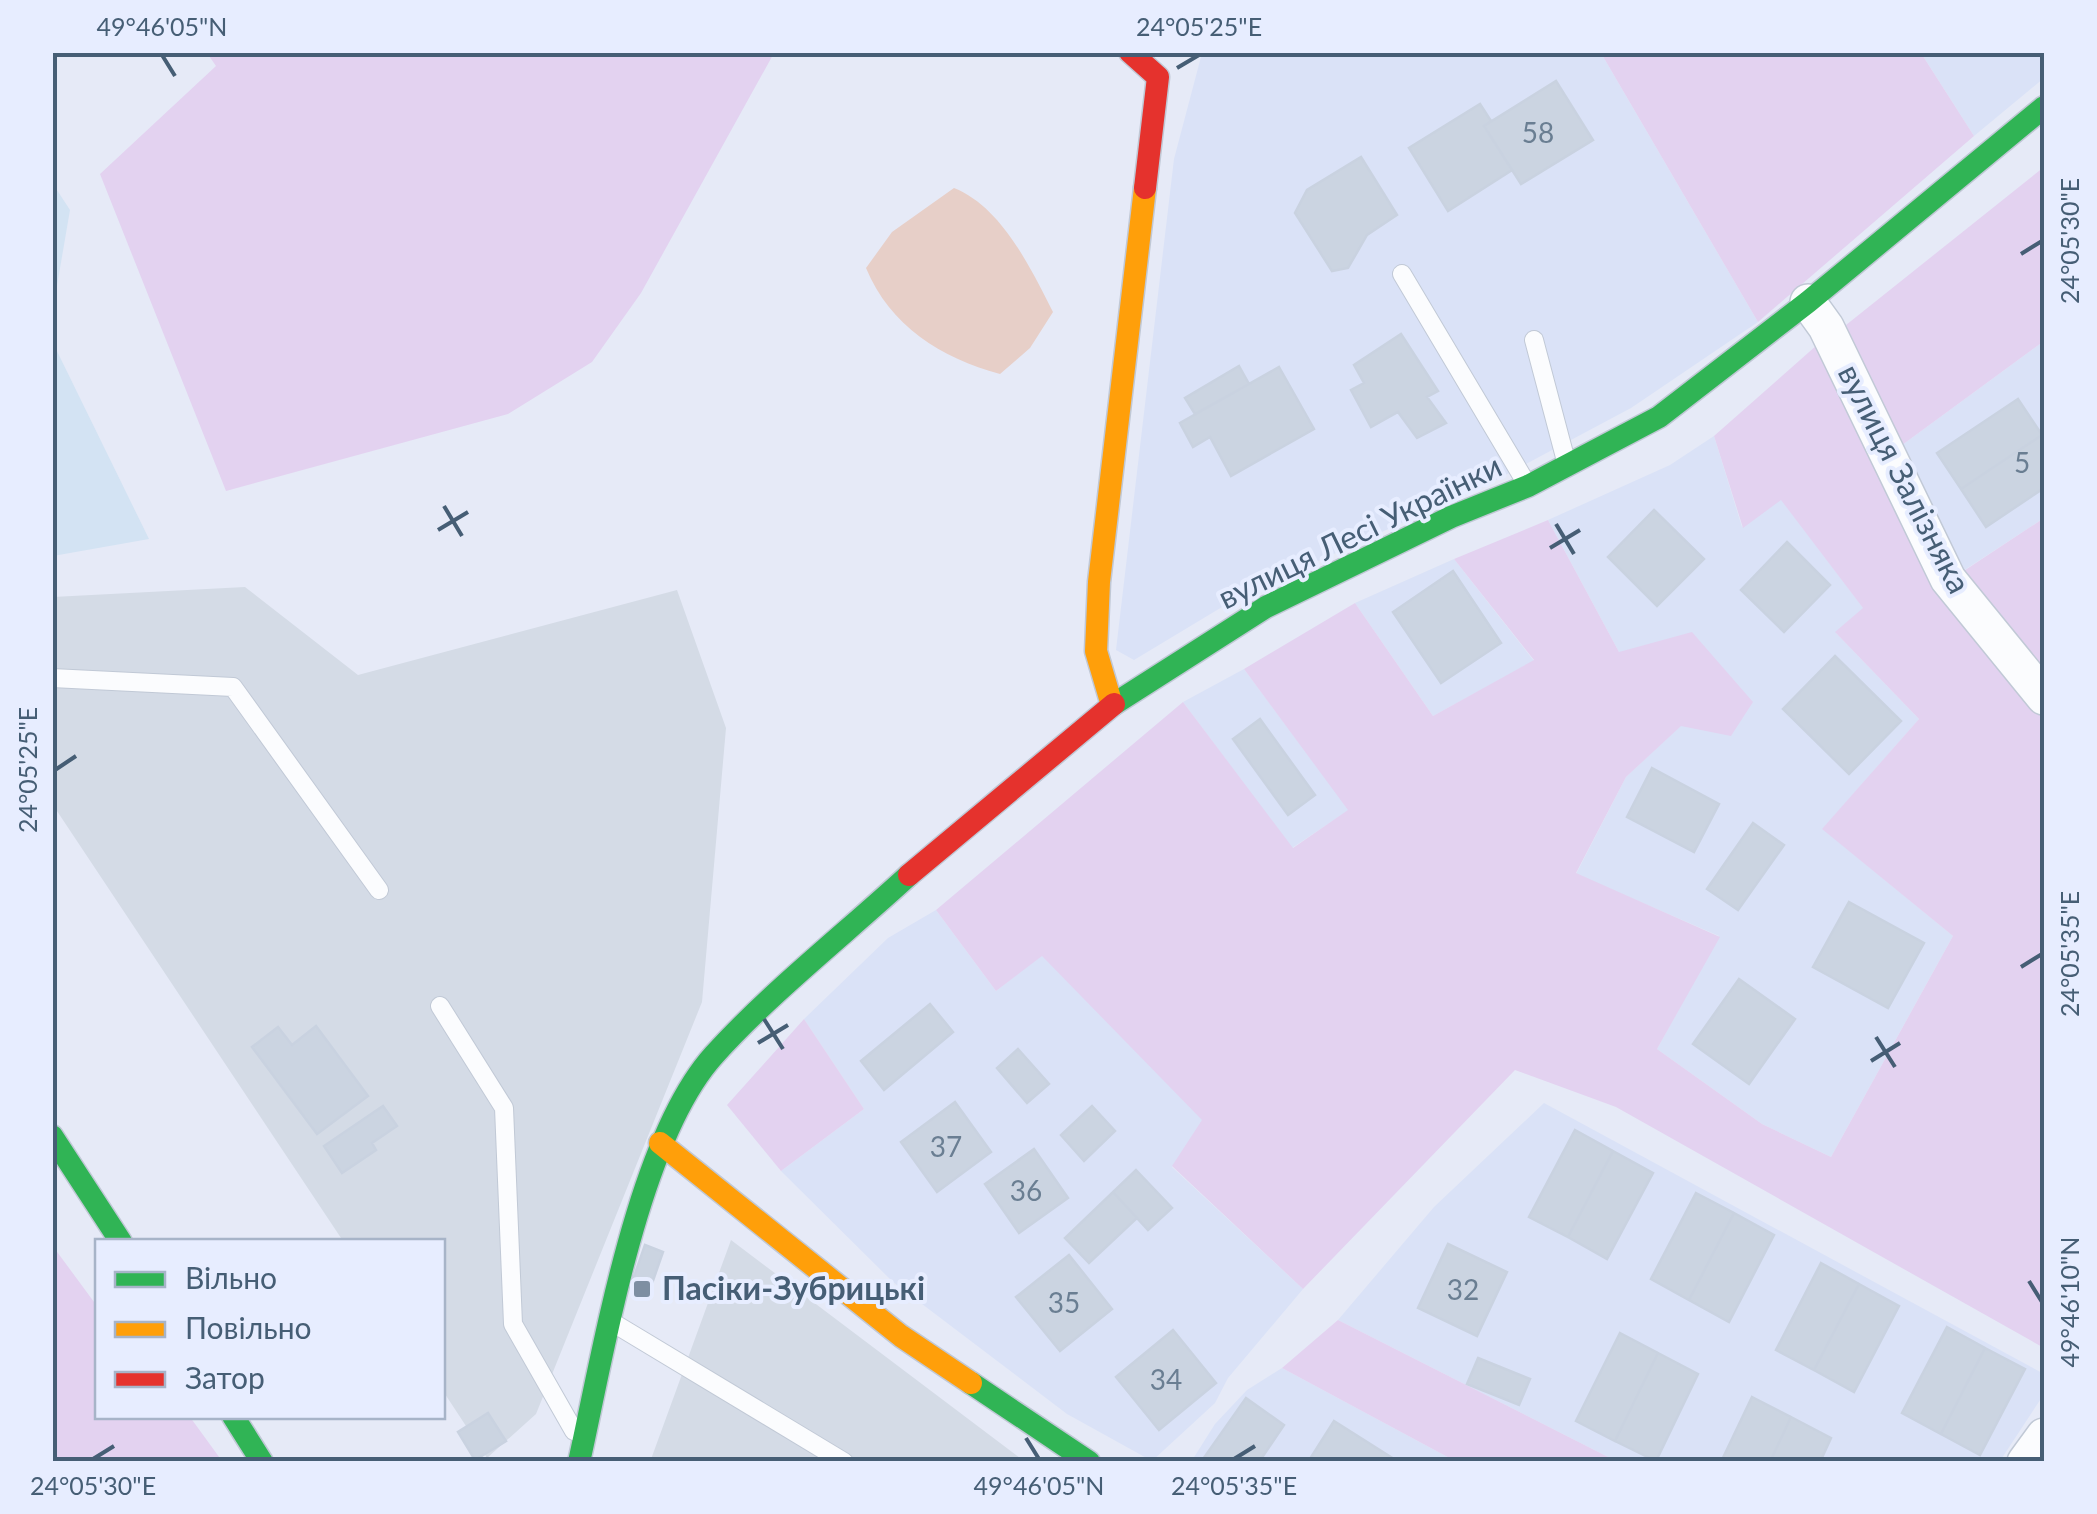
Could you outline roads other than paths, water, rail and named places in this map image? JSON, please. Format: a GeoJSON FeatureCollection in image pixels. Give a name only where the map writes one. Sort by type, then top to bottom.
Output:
{"type":"FeatureCollection","features":[{"type":"Feature","properties":{"kind":"main road"},"geometry":{"type":"LineString","coordinates":[[1112,705],[1096,651],[1100,582],[1158,77],[1130,52]]}},
{"type":"Feature","properties":{"kind":"main road","name":"вулиця Лесі Українки"},"geometry":{"type":"LineString","coordinates":[[581,1454],[610,1321],[660,1143],[712,1057],[935,851],[1112,705],[1266,607],[1450,517],[1528,486],[1658,416],[1808,302],[2044,107]]}},
{"type":"Feature","properties":{"kind":"main road"},"geometry":{"type":"LineString","coordinates":[[52,1136],[119,1239]]}},
{"type":"Feature","properties":{"kind":"main road"},"geometry":{"type":"LineString","coordinates":[[660,1143],[902,1336],[1089,1462]]}},
{"type":"Feature","properties":{"kind":"main road"},"geometry":{"type":"LineString","coordinates":[[235,1419],[262,1462]]}},
{"type":"Feature","properties":{"kind":"street","name":"вулиця Залізняка"},"geometry":{"type":"LineString","coordinates":[[1808,302],[1826,327],[1948,579],[2044,697]]}},
{"type":"Feature","properties":{"kind":"street"},"geometry":{"type":"LineString","coordinates":[[2026,1462],[2044,1436]]}},
{"type":"Feature","properties":{"kind":"lane"},"geometry":{"type":"LineString","coordinates":[[1158,77],[1163,52]]}},
{"type":"Feature","properties":{"kind":"lane"},"geometry":{"type":"LineString","coordinates":[[1402,274],[1528,486]]}},
{"type":"Feature","properties":{"kind":"lane"},"geometry":{"type":"LineString","coordinates":[[1534,340],[1567,466]]}},
{"type":"Feature","properties":{"kind":"lane"},"geometry":{"type":"LineString","coordinates":[[52,678],[233,687],[379,890]]}},
{"type":"Feature","properties":{"kind":"lane"},"geometry":{"type":"LineString","coordinates":[[440,1006],[504,1108],[512,1324],[581,1454]]}},
{"type":"Feature","properties":{"kind":"lane"},"geometry":{"type":"LineString","coordinates":[[610,1321],[844,1462]]}},
{"type":"Feature","properties":{"kind":"place","name":"Пасіки-Зубрицькі"},"geometry":{"type":"Point","coordinates":[642,1289]}}]}
